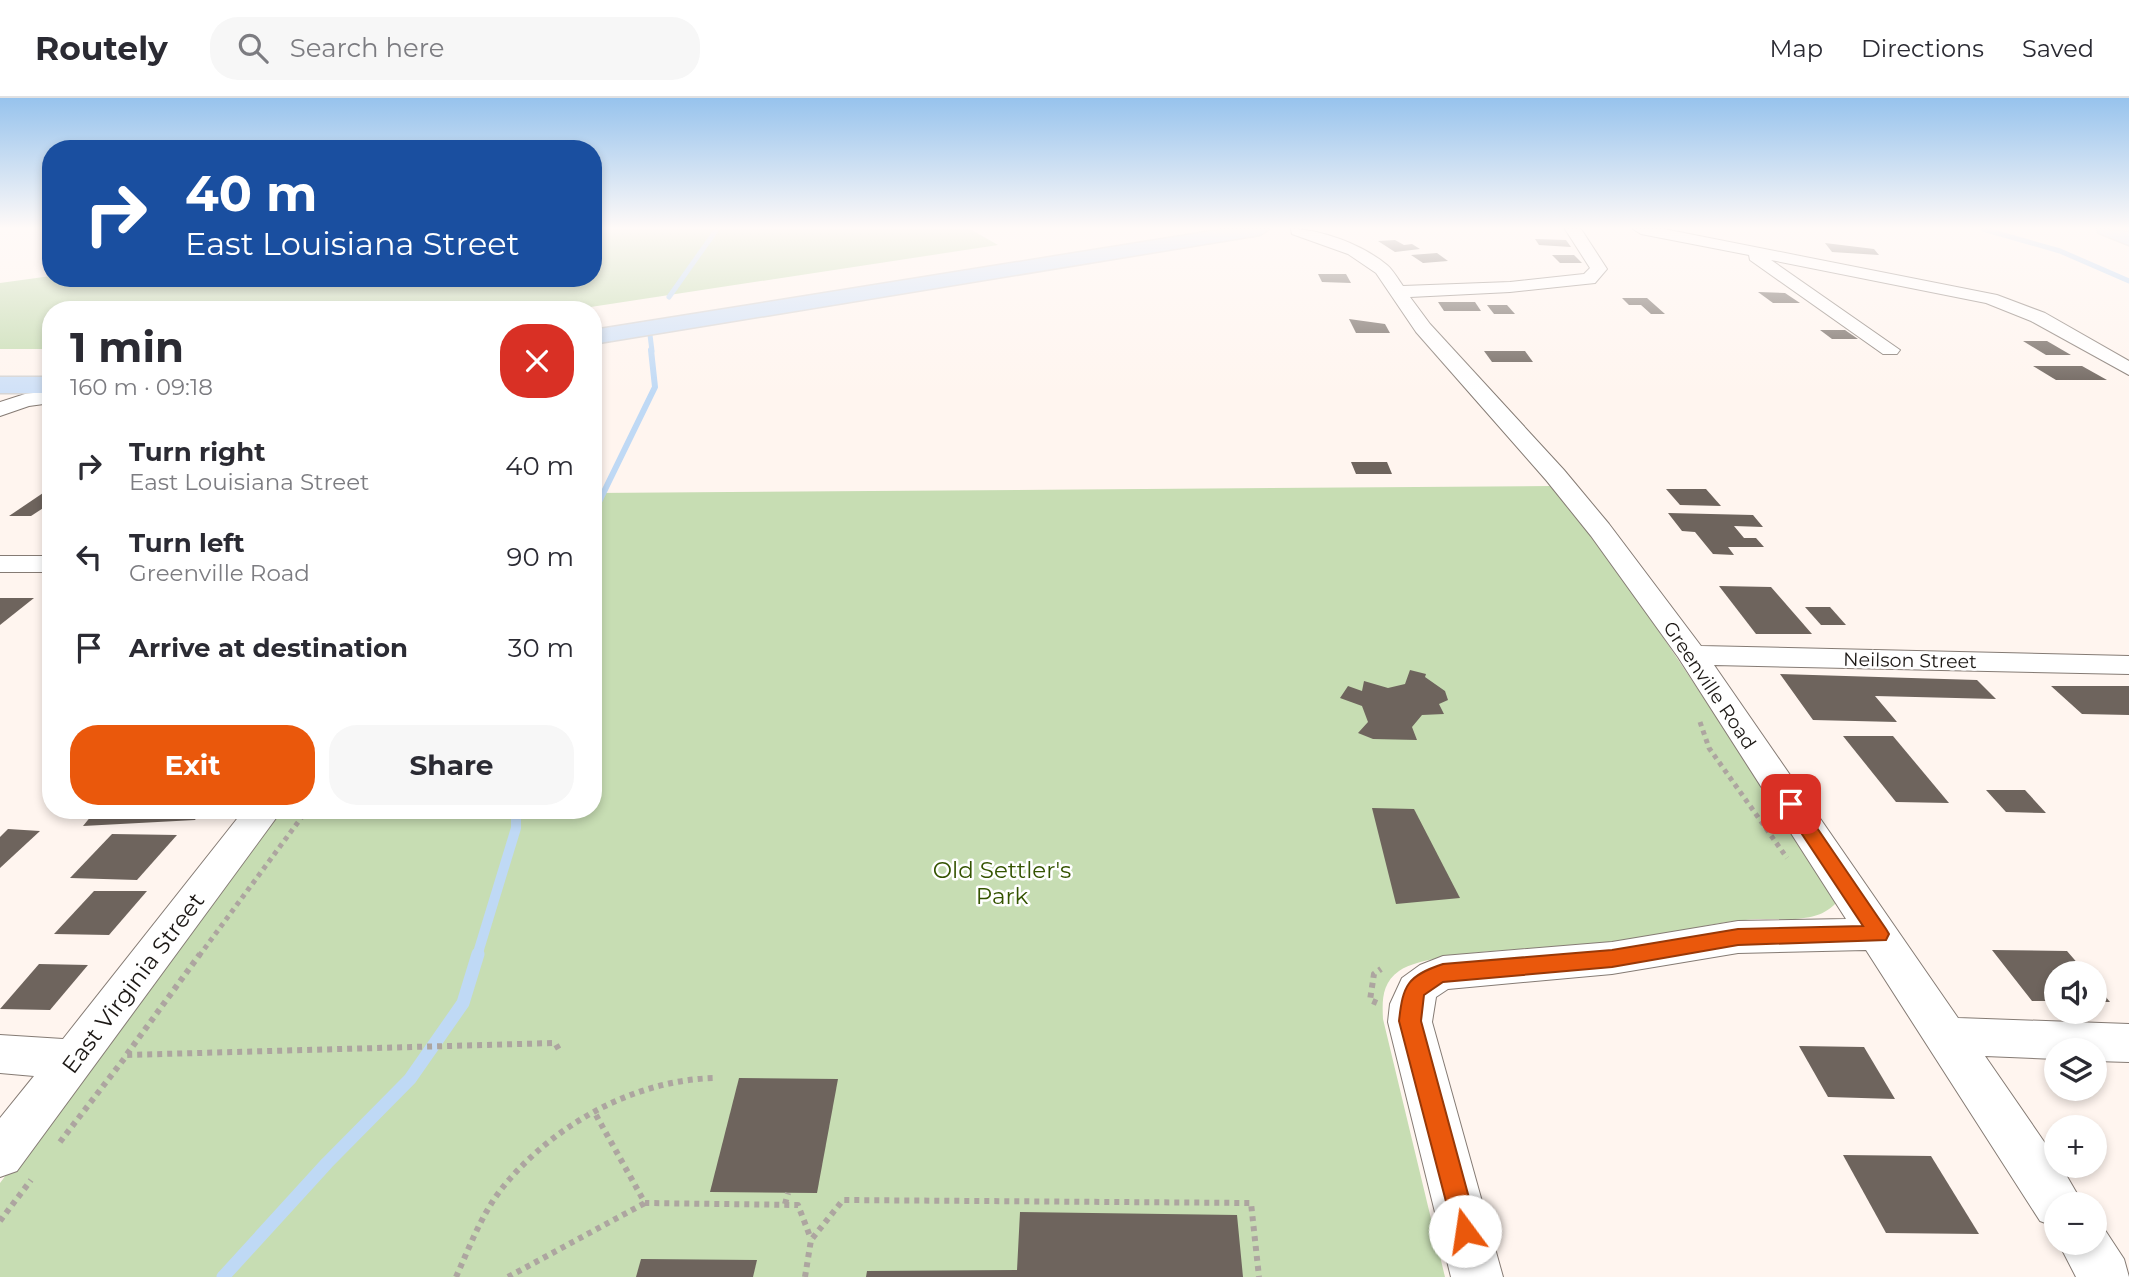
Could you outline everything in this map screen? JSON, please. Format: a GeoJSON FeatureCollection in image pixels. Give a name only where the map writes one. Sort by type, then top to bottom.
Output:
{"type":"FeatureCollection","features":[{"type":"Feature","properties":{"kind":"main road"},"geometry":{"type":"LineString","coordinates":[[602,316],[807,284]]}},
{"type":"Feature","properties":{"kind":"main road"},"geometry":{"type":"LineString","coordinates":[[602,336],[920,284]]}},
{"type":"Feature","properties":{"kind":"main road"},"geometry":{"type":"LineString","coordinates":[[0,385],[42,385]]}},
{"type":"Feature","properties":{"kind":"street","name":"Greenville Road"},"geometry":{"type":"LineString","coordinates":[[1393,284],[1423,328],[1569,491],[1692,655],[2050,1192]]}},
{"type":"Feature","properties":{"kind":"street"},"geometry":{"type":"LineString","coordinates":[[1397,292],[1539,284]]}},
{"type":"Feature","properties":{"kind":"street"},"geometry":{"type":"LineString","coordinates":[[1795,284],[1890,350]]}},
{"type":"Feature","properties":{"kind":"street"},"geometry":{"type":"LineString","coordinates":[[1916,284],[1991,299],[2038,317],[2129,369]]}},
{"type":"Feature","properties":{"kind":"street"},"geometry":{"type":"LineString","coordinates":[[0,409],[25,400],[42,398]]}},
{"type":"Feature","properties":{"kind":"street"},"geometry":{"type":"LineString","coordinates":[[0,564],[42,564]]}},
{"type":"Feature","properties":{"kind":"street","name":"Neilson Street"},"geometry":{"type":"LineString","coordinates":[[1692,655],[2129,665]]}},
{"type":"Feature","properties":{"kind":"street","name":"East Virginia Street"},"geometry":{"type":"LineString","coordinates":[[17,1166],[75,1059],[257,819]]}},
{"type":"Feature","properties":{"kind":"street"},"geometry":{"type":"LineString","coordinates":[[1477,1277],[1410,1021],[1413,992],[1428,978],[1443,973],[1612,958],[1738,937],[1879,934]]}},
{"type":"Feature","properties":{"kind":"street"},"geometry":{"type":"LineString","coordinates":[[1947,1036],[2129,1044]]}},
{"type":"Feature","properties":{"kind":"street"},"geometry":{"type":"LineString","coordinates":[[0,1054],[75,1059]]}},
{"type":"Feature","properties":{"kind":"street"},"geometry":{"type":"LineString","coordinates":[[2092,1255],[2106,1277]]}},
{"type":"Feature","properties":{"kind":"path"},"geometry":{"type":"LineString","coordinates":[[1699,718],[1709,748],[1795,869]]}},
{"type":"Feature","properties":{"kind":"path"},"geometry":{"type":"LineString","coordinates":[[51,1154],[300,819]]}},
{"type":"Feature","properties":{"kind":"path"},"geometry":{"type":"LineString","coordinates":[[127,1055],[555,1043],[561,1053]]}},
{"type":"Feature","properties":{"kind":"path"},"geometry":{"type":"LineString","coordinates":[[456,1277],[487,1210],[503,1188],[541,1151],[596,1115],[648,1087],[670,1081],[717,1078]]}},
{"type":"Feature","properties":{"kind":"path"},"geometry":{"type":"LineString","coordinates":[[596,1115],[645,1203]]}},
{"type":"Feature","properties":{"kind":"path"},"geometry":{"type":"LineString","coordinates":[[0,1221],[17,1166]]}},
{"type":"Feature","properties":{"kind":"path"},"geometry":{"type":"LineString","coordinates":[[785,1204],[788,1193]]}},
{"type":"Feature","properties":{"kind":"path"},"geometry":{"type":"LineString","coordinates":[[805,1277],[811,1240],[843,1200],[1251,1203],[1259,1277]]}},
{"type":"Feature","properties":{"kind":"path"},"geometry":{"type":"LineString","coordinates":[[508,1277],[645,1203],[798,1205],[811,1240]]}},
{"type":"Feature","properties":{"kind":"green space"},"geometry":{"type":"Polygon","coordinates":[[[0,284],[42,284],[42,287],[602,287],[602,284],[742,284],[602,305],[602,301],[42,301],[42,349],[0,349],[0,284]]]}},
{"type":"Feature","properties":{"kind":"green space","name":"Old Settler's Park"},"geometry":{"type":"Polygon","coordinates":[[[1552,486],[1664,638],[1836,903],[1817,915],[1806,918],[1757,919],[1714,924],[1620,942],[1471,953],[1416,963],[1393,976],[1384,992],[1383,1019],[1445,1277],[0,1277],[0,1183],[273,819],[602,819],[602,493],[1552,486]]]}},
{"type":"Feature","properties":{"kind":"building"},"geometry":{"type":"Polygon","coordinates":[[[1758,292],[1785,293],[1800,303],[1773,303],[1758,292]]]}},
{"type":"Feature","properties":{"kind":"building"},"geometry":{"type":"Polygon","coordinates":[[[1622,298],[1647,298],[1665,314],[1651,314],[1641,305],[1629,305],[1622,298]]]}},
{"type":"Feature","properties":{"kind":"building"},"geometry":{"type":"Polygon","coordinates":[[[1438,302],[1475,302],[1481,311],[1444,311],[1438,302]]]}},
{"type":"Feature","properties":{"kind":"building"},"geometry":{"type":"Polygon","coordinates":[[[1487,305],[1507,305],[1515,314],[1494,314],[1487,305]]]}},
{"type":"Feature","properties":{"kind":"building"},"geometry":{"type":"Polygon","coordinates":[[[1349,319],[1385,324],[1390,333],[1356,333],[1349,319]]]}},
{"type":"Feature","properties":{"kind":"building"},"geometry":{"type":"Polygon","coordinates":[[[1820,330],[1845,330],[1858,339],[1832,339],[1820,330]]]}},
{"type":"Feature","properties":{"kind":"building"},"geometry":{"type":"Polygon","coordinates":[[[2023,341],[2047,341],[2071,355],[2046,355],[2023,341]]]}},
{"type":"Feature","properties":{"kind":"building"},"geometry":{"type":"Polygon","coordinates":[[[1484,351],[1525,351],[1533,362],[1492,362],[1484,351]]]}},
{"type":"Feature","properties":{"kind":"building"},"geometry":{"type":"Polygon","coordinates":[[[2033,366],[2082,366],[2107,380],[2056,380],[2033,366]]]}},
{"type":"Feature","properties":{"kind":"building"},"geometry":{"type":"Polygon","coordinates":[[[1351,462],[1387,462],[1392,474],[1356,474],[1351,462]]]}},
{"type":"Feature","properties":{"kind":"building"},"geometry":{"type":"Polygon","coordinates":[[[1666,489],[1706,489],[1721,506],[1680,505],[1666,489]]]}},
{"type":"Feature","properties":{"kind":"building"},"geometry":{"type":"Polygon","coordinates":[[[42,494],[42,509],[31,516],[9,516],[42,494]]]}},
{"type":"Feature","properties":{"kind":"building"},"geometry":{"type":"Polygon","coordinates":[[[1668,513],[1753,515],[1763,527],[1734,526],[1744,538],[1756,538],[1764,547],[1728,547],[1734,555],[1713,554],[1695,532],[1682,531],[1668,513]]]}},
{"type":"Feature","properties":{"kind":"building"},"geometry":{"type":"Polygon","coordinates":[[[1719,586],[1771,587],[1812,634],[1756,634],[1719,586]]]}},
{"type":"Feature","properties":{"kind":"building"},"geometry":{"type":"Polygon","coordinates":[[[0,598],[34,598],[0,625],[0,598]]]}},
{"type":"Feature","properties":{"kind":"building"},"geometry":{"type":"Polygon","coordinates":[[[1805,607],[1830,607],[1846,625],[1821,625],[1805,607]]]}},
{"type":"Feature","properties":{"kind":"building"},"geometry":{"type":"Polygon","coordinates":[[[1410,670],[1426,674],[1425,677],[1445,691],[1448,700],[1439,704],[1444,714],[1422,715],[1412,727],[1417,740],[1373,739],[1358,733],[1368,722],[1362,706],[1340,698],[1348,686],[1362,691],[1364,681],[1388,688],[1405,684],[1410,670]]]}},
{"type":"Feature","properties":{"kind":"building"},"geometry":{"type":"Polygon","coordinates":[[[1780,674],[1977,680],[1996,699],[1875,696],[1897,722],[1813,720],[1780,674]]]}},
{"type":"Feature","properties":{"kind":"building"},"geometry":{"type":"Polygon","coordinates":[[[2051,686],[2129,686],[2129,715],[2082,714],[2051,686]]]}},
{"type":"Feature","properties":{"kind":"building"},"geometry":{"type":"Polygon","coordinates":[[[1843,736],[1893,736],[1949,803],[1896,802],[1843,736]]]}},
{"type":"Feature","properties":{"kind":"building"},"geometry":{"type":"Polygon","coordinates":[[[1986,790],[2025,790],[2046,813],[2006,812],[1986,790]]]}},
{"type":"Feature","properties":{"kind":"building"},"geometry":{"type":"Polygon","coordinates":[[[1372,808],[1414,809],[1460,898],[1396,904],[1372,808]]]}},
{"type":"Feature","properties":{"kind":"building"},"geometry":{"type":"Polygon","coordinates":[[[89,819],[196,819],[195,820],[83,826],[89,819]]]}},
{"type":"Feature","properties":{"kind":"building"},"geometry":{"type":"Polygon","coordinates":[[[8,829],[40,831],[0,868],[0,837],[8,829]]]}},
{"type":"Feature","properties":{"kind":"building"},"geometry":{"type":"Polygon","coordinates":[[[112,834],[177,835],[137,880],[70,878],[112,834]]]}},
{"type":"Feature","properties":{"kind":"building"},"geometry":{"type":"Polygon","coordinates":[[[94,891],[147,891],[109,935],[54,934],[94,891]]]}},
{"type":"Feature","properties":{"kind":"building"},"geometry":{"type":"Polygon","coordinates":[[[1992,950],[2067,951],[2076,961],[2044,961],[2044,1001],[2032,1001],[1992,950]]]}},
{"type":"Feature","properties":{"kind":"building"},"geometry":{"type":"Polygon","coordinates":[[[39,964],[88,965],[50,1010],[0,1009],[39,964]]]}},
{"type":"Feature","properties":{"kind":"building"},"geometry":{"type":"Polygon","coordinates":[[[1799,1046],[1864,1047],[1895,1099],[1828,1097],[1799,1046]]]}},
{"type":"Feature","properties":{"kind":"building"},"geometry":{"type":"Polygon","coordinates":[[[739,1078],[838,1079],[817,1193],[710,1192],[739,1078]]]}},
{"type":"Feature","properties":{"kind":"building"},"geometry":{"type":"Polygon","coordinates":[[[1843,1155],[1931,1156],[1979,1234],[1886,1233],[1843,1155]]]}},
{"type":"Feature","properties":{"kind":"building"},"geometry":{"type":"Polygon","coordinates":[[[1020,1212],[1237,1215],[1243,1277],[866,1277],[867,1271],[1017,1270],[1020,1212]]]}},
{"type":"Feature","properties":{"kind":"building"},"geometry":{"type":"Polygon","coordinates":[[[641,1259],[757,1260],[753,1277],[636,1277],[641,1259]]]}},
{"type":"Feature","properties":{"kind":"waterway"},"geometry":{"type":"LineString","coordinates":[[669,297],[678,284]]}},
{"type":"Feature","properties":{"kind":"waterway"},"geometry":{"type":"LineString","coordinates":[[650,335],[652,351]]}},
{"type":"Feature","properties":{"kind":"waterway"},"geometry":{"type":"LineString","coordinates":[[602,496],[655,387],[651,350]]}},
{"type":"Feature","properties":{"kind":"waterway"},"geometry":{"type":"LineString","coordinates":[[477,956],[516,828],[516,819]]}},
{"type":"Feature","properties":{"kind":"waterway"},"geometry":{"type":"LineString","coordinates":[[223,1277],[327,1163],[410,1079],[463,1003],[478,954]]}},
{"type":"Feature","properties":{"kind":"route"},"geometry":{"type":"LineString","coordinates":[[1465,1231],[1410,1021],[1409,1004],[1413,992],[1428,978],[1443,973],[1612,958],[1765,934],[1879,934],[1791,804]]}}]}
